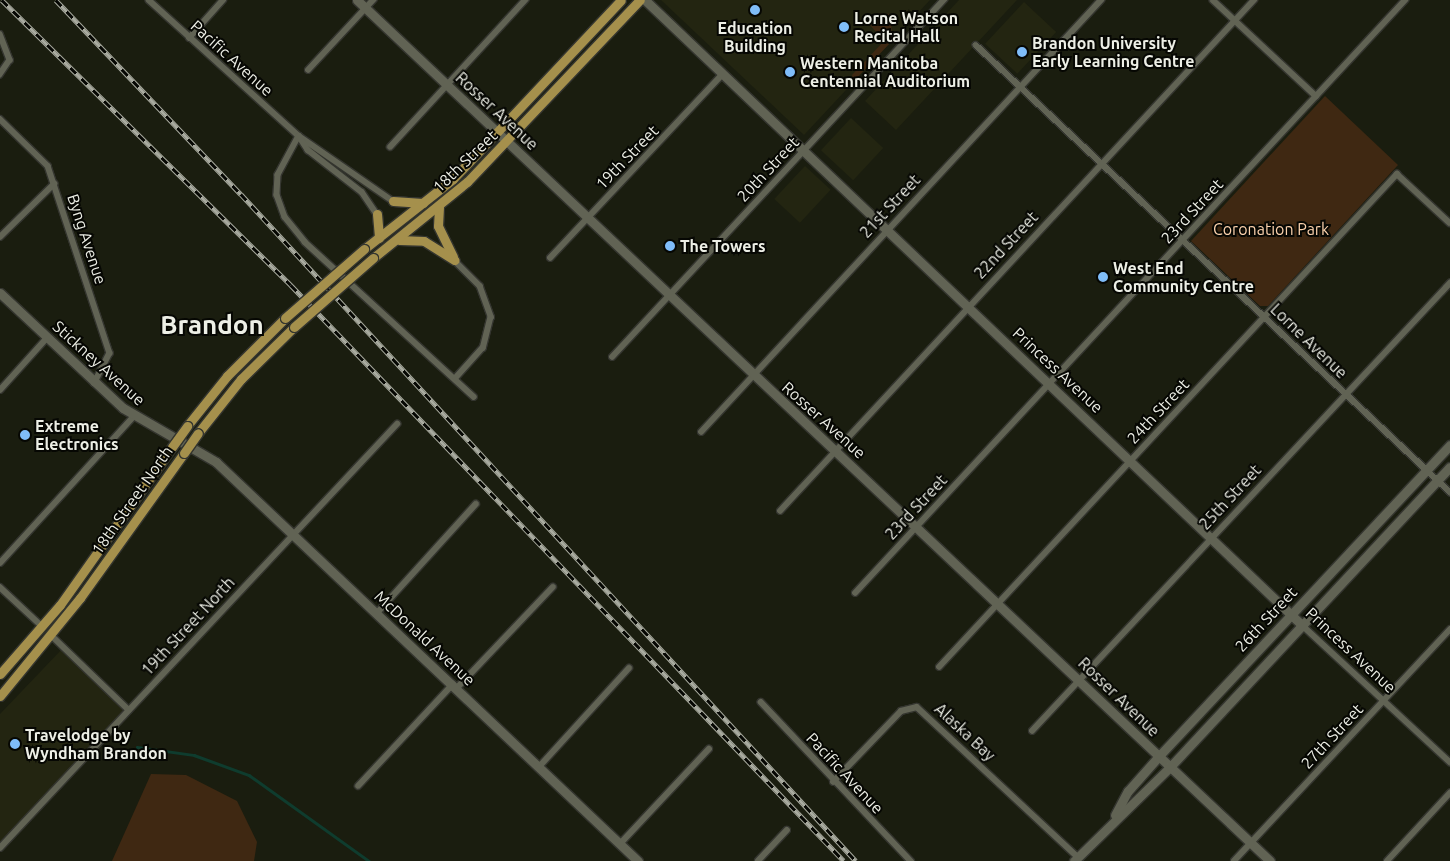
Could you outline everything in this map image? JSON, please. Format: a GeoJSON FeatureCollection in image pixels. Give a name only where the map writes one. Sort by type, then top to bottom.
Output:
{"type":"FeatureCollection","features":[{"type":"Feature","properties":{"kind":"main road","name":"18th Street"},"geometry":{"type":"LineString","coordinates":[[285,318],[364,249],[425,202],[499,132],[621,0]]}},
{"type":"Feature","properties":{"kind":"main road","name":"18th Street"},"geometry":{"type":"LineString","coordinates":[[294,327],[373,258],[439,207],[508,141],[640,0]]}},
{"type":"Feature","properties":{"kind":"main road"},"geometry":{"type":"LineString","coordinates":[[394,201],[409,206],[425,202]]}},
{"type":"Feature","properties":{"kind":"main road"},"geometry":{"type":"LineString","coordinates":[[439,207],[438,226],[454,260]]}},
{"type":"Feature","properties":{"kind":"main road"},"geometry":{"type":"LineString","coordinates":[[377,214],[379,238]]}},
{"type":"Feature","properties":{"kind":"main road"},"geometry":{"type":"LineString","coordinates":[[396,241],[424,241],[454,260]]}},
{"type":"Feature","properties":{"kind":"main road","name":"18th Street North"},"geometry":{"type":"LineString","coordinates":[[0,674],[42,626],[187,426],[227,376],[285,318]]}},
{"type":"Feature","properties":{"kind":"main road","name":"18th Street North"},"geometry":{"type":"LineString","coordinates":[[0,696],[52,635],[198,433],[241,380],[294,327]]}},
{"type":"Feature","properties":{"kind":"street","name":"Pacific Avenue"},"geometry":{"type":"LineString","coordinates":[[149,0],[298,136],[394,201]]}},
{"type":"Feature","properties":{"kind":"street"},"geometry":{"type":"LineString","coordinates":[[189,38],[224,0]]}},
{"type":"Feature","properties":{"kind":"street","name":"Rosser Avenue"},"geometry":{"type":"LineString","coordinates":[[357,0],[499,132],[586,220],[752,376],[836,450],[1270,861]]}},
{"type":"Feature","properties":{"kind":"street"},"geometry":{"type":"LineString","coordinates":[[308,70],[373,0]]}},
{"type":"Feature","properties":{"kind":"street"},"geometry":{"type":"LineString","coordinates":[[390,147],[525,0]]}},
{"type":"Feature","properties":{"kind":"street","name":"Princess Avenue"},"geometry":{"type":"LineString","coordinates":[[645,0],[1050,382],[1290,614],[1450,762]]}},
{"type":"Feature","properties":{"kind":"street","name":"20th Street"},"geometry":{"type":"LineString","coordinates":[[612,357],[944,0]]}},
{"type":"Feature","properties":{"kind":"street","name":"21st Street"},"geometry":{"type":"LineString","coordinates":[[701,432],[1101,0]]}},
{"type":"Feature","properties":{"kind":"street"},"geometry":{"type":"LineString","coordinates":[[1213,0],[1316,96]]}},
{"type":"Feature","properties":{"kind":"street","name":"22nd Street"},"geometry":{"type":"LineString","coordinates":[[780,511],[1254,0]]}},
{"type":"Feature","properties":{"kind":"street","name":"23rd Street"},"geometry":{"type":"LineString","coordinates":[[855,593],[1405,0]]}},
{"type":"Feature","properties":{"kind":"street"},"geometry":{"type":"LineString","coordinates":[[0,34],[6,43],[10,60],[0,75]]}},
{"type":"Feature","properties":{"kind":"street","name":"Lorne Avenue"},"geometry":{"type":"LineString","coordinates":[[976,44],[1450,492]]}},
{"type":"Feature","properties":{"kind":"street","name":"19th Street"},"geometry":{"type":"LineString","coordinates":[[550,258],[723,74]]}},
{"type":"Feature","properties":{"kind":"street","name":"Byng Avenue"},"geometry":{"type":"LineString","coordinates":[[0,119],[48,166],[110,353],[95,382]]}},
{"type":"Feature","properties":{"kind":"street","name":"Pacific Avenue"},"geometry":{"type":"LineString","coordinates":[[298,136],[308,150],[362,192],[377,214]]}},
{"type":"Feature","properties":{"kind":"street"},"geometry":{"type":"LineString","coordinates":[[298,136],[278,175],[277,195],[285,217],[312,248],[474,396]]}},
{"type":"Feature","properties":{"kind":"street","name":"24th Street"},"geometry":{"type":"LineString","coordinates":[[939,667],[1397,174],[1450,223]]}},
{"type":"Feature","properties":{"kind":"street"},"geometry":{"type":"LineString","coordinates":[[0,237],[54,184]]}},
{"type":"Feature","properties":{"kind":"street"},"geometry":{"type":"LineString","coordinates":[[454,260],[480,286],[491,317],[483,348],[456,378]]}},
{"type":"Feature","properties":{"kind":"street","name":"25th Street"},"geometry":{"type":"LineString","coordinates":[[1032,732],[1210,538],[1450,283]]}},
{"type":"Feature","properties":{"kind":"street","name":"Stickney Avenue"},"geometry":{"type":"LineString","coordinates":[[0,293],[134,416],[187,443]]}},
{"type":"Feature","properties":{"kind":"street"},"geometry":{"type":"LineString","coordinates":[[0,390],[47,338]]}},
{"type":"Feature","properties":{"kind":"street"},"geometry":{"type":"LineString","coordinates":[[0,564],[134,416]]}},
{"type":"Feature","properties":{"kind":"street","name":"19th Street North"},"geometry":{"type":"LineString","coordinates":[[0,848],[397,424]]}},
{"type":"Feature","properties":{"kind":"street","name":"McDonald Avenue"},"geometry":{"type":"LineString","coordinates":[[187,443],[216,462],[638,861]]}},
{"type":"Feature","properties":{"kind":"street","name":"26th Street"},"geometry":{"type":"LineString","coordinates":[[1112,820],[1128,791],[1158,756],[1450,445]]}},
{"type":"Feature","properties":{"kind":"street","name":"26th Street"},"geometry":{"type":"LineString","coordinates":[[1076,859],[1112,820],[1170,766],[1450,467]]}},
{"type":"Feature","properties":{"kind":"street"},"geometry":{"type":"LineString","coordinates":[[377,613],[476,504]]}},
{"type":"Feature","properties":{"kind":"street"},"geometry":{"type":"LineString","coordinates":[[0,587],[42,626]]}},
{"type":"Feature","properties":{"kind":"street"},"geometry":{"type":"LineString","coordinates":[[358,786],[553,587]]}},
{"type":"Feature","properties":{"kind":"street","name":"27th Street"},"geometry":{"type":"LineString","coordinates":[[1234,861],[1450,629]]}},
{"type":"Feature","properties":{"kind":"street"},"geometry":{"type":"LineString","coordinates":[[52,635],[129,710]]}},
{"type":"Feature","properties":{"kind":"street"},"geometry":{"type":"LineString","coordinates":[[538,768],[629,668]]}},
{"type":"Feature","properties":{"kind":"street","name":"Pacific Avenue"},"geometry":{"type":"LineString","coordinates":[[761,702],[834,782],[911,861]]}},
{"type":"Feature","properties":{"kind":"street","name":"Alaska Bay"},"geometry":{"type":"LineString","coordinates":[[834,782],[901,711],[918,706],[1076,859]]}},
{"type":"Feature","properties":{"kind":"street"},"geometry":{"type":"LineString","coordinates":[[620,844],[709,749]]}},
{"type":"Feature","properties":{"kind":"street"},"geometry":{"type":"LineString","coordinates":[[1387,861],[1450,793]]}},
{"type":"Feature","properties":{"kind":"street"},"geometry":{"type":"LineString","coordinates":[[758,861],[787,830]]}},
{"type":"Feature","properties":{"kind":"shaded area"},"geometry":{"type":"Polygon","coordinates":[[[661,0],[930,0],[804,135],[661,0]]]}},
{"type":"Feature","properties":{"kind":"shaded area"},"geometry":{"type":"Polygon","coordinates":[[[959,0],[1017,0],[896,130],[865,101],[959,0]]]}},
{"type":"Feature","properties":{"kind":"shaded area"},"geometry":{"type":"Polygon","coordinates":[[[1024,2],[1056,32],[1017,74],[985,44],[1024,2]]]}},
{"type":"Feature","properties":{"kind":"shaded area"},"geometry":{"type":"Polygon","coordinates":[[[851,118],[883,148],[853,180],[821,150],[851,118]]]}},
{"type":"Feature","properties":{"kind":"shaded area"},"geometry":{"type":"Polygon","coordinates":[[[805,166],[831,190],[800,223],[774,199],[805,166]]]}},
{"type":"Feature","properties":{"kind":"shaded area"},"geometry":{"type":"Polygon","coordinates":[[[63,648],[129,710],[0,848],[0,714],[63,648]]]}},
{"type":"Feature","properties":{"kind":"green space"},"geometry":{"type":"Polygon","coordinates":[[[876,13],[891,14],[892,41],[853,82],[852,75],[884,41],[869,24],[876,13]]]}},
{"type":"Feature","properties":{"kind":"green space","name":"Coronation Park"},"geometry":{"type":"Polygon","coordinates":[[[1325,96],[1398,165],[1268,306],[1260,306],[1191,241],[1325,96]]]}},
{"type":"Feature","properties":{"kind":"green space"},"geometry":{"type":"Polygon","coordinates":[[[151,774],[186,775],[237,801],[257,842],[254,861],[112,861],[151,774]]]}},
{"type":"Feature","properties":{"kind":"waterway"},"geometry":{"type":"LineString","coordinates":[[137,747],[194,755],[249,775],[369,861]]}},
{"type":"Feature","properties":{"kind":"railway"},"geometry":{"type":"LineString","coordinates":[[2,0],[291,285],[844,861]]}},
{"type":"Feature","properties":{"kind":"railway"},"geometry":{"type":"LineString","coordinates":[[56,0],[241,194],[856,861]]}},
{"type":"Feature","properties":{"kind":"place","name":"Education Building"},"geometry":{"type":"Point","coordinates":[755,10]}},
{"type":"Feature","properties":{"kind":"place","name":"Lorne Watson Recital Hall"},"geometry":{"type":"Point","coordinates":[844,27]}},
{"type":"Feature","properties":{"kind":"place","name":"Brandon University Early Learning Centre"},"geometry":{"type":"Point","coordinates":[1022,52]}},
{"type":"Feature","properties":{"kind":"place","name":"Western Manitoba Centennial Auditorium"},"geometry":{"type":"Point","coordinates":[790,72]}},
{"type":"Feature","properties":{"kind":"place","name":"The Towers"},"geometry":{"type":"Point","coordinates":[670,246]}},
{"type":"Feature","properties":{"kind":"place","name":"West End Community Centre"},"geometry":{"type":"Point","coordinates":[1103,277]}},
{"type":"Feature","properties":{"kind":"place","name":"Extreme Electronics"},"geometry":{"type":"Point","coordinates":[25,435]}},
{"type":"Feature","properties":{"kind":"place","name":"Travelodge by Wyndham Brandon"},"geometry":{"type":"Point","coordinates":[15,744]}},
{"type":"Feature","properties":{"kind":"district","name":"Brandon"},"geometry":{"type":"Point","coordinates":[212,325]}}]}
